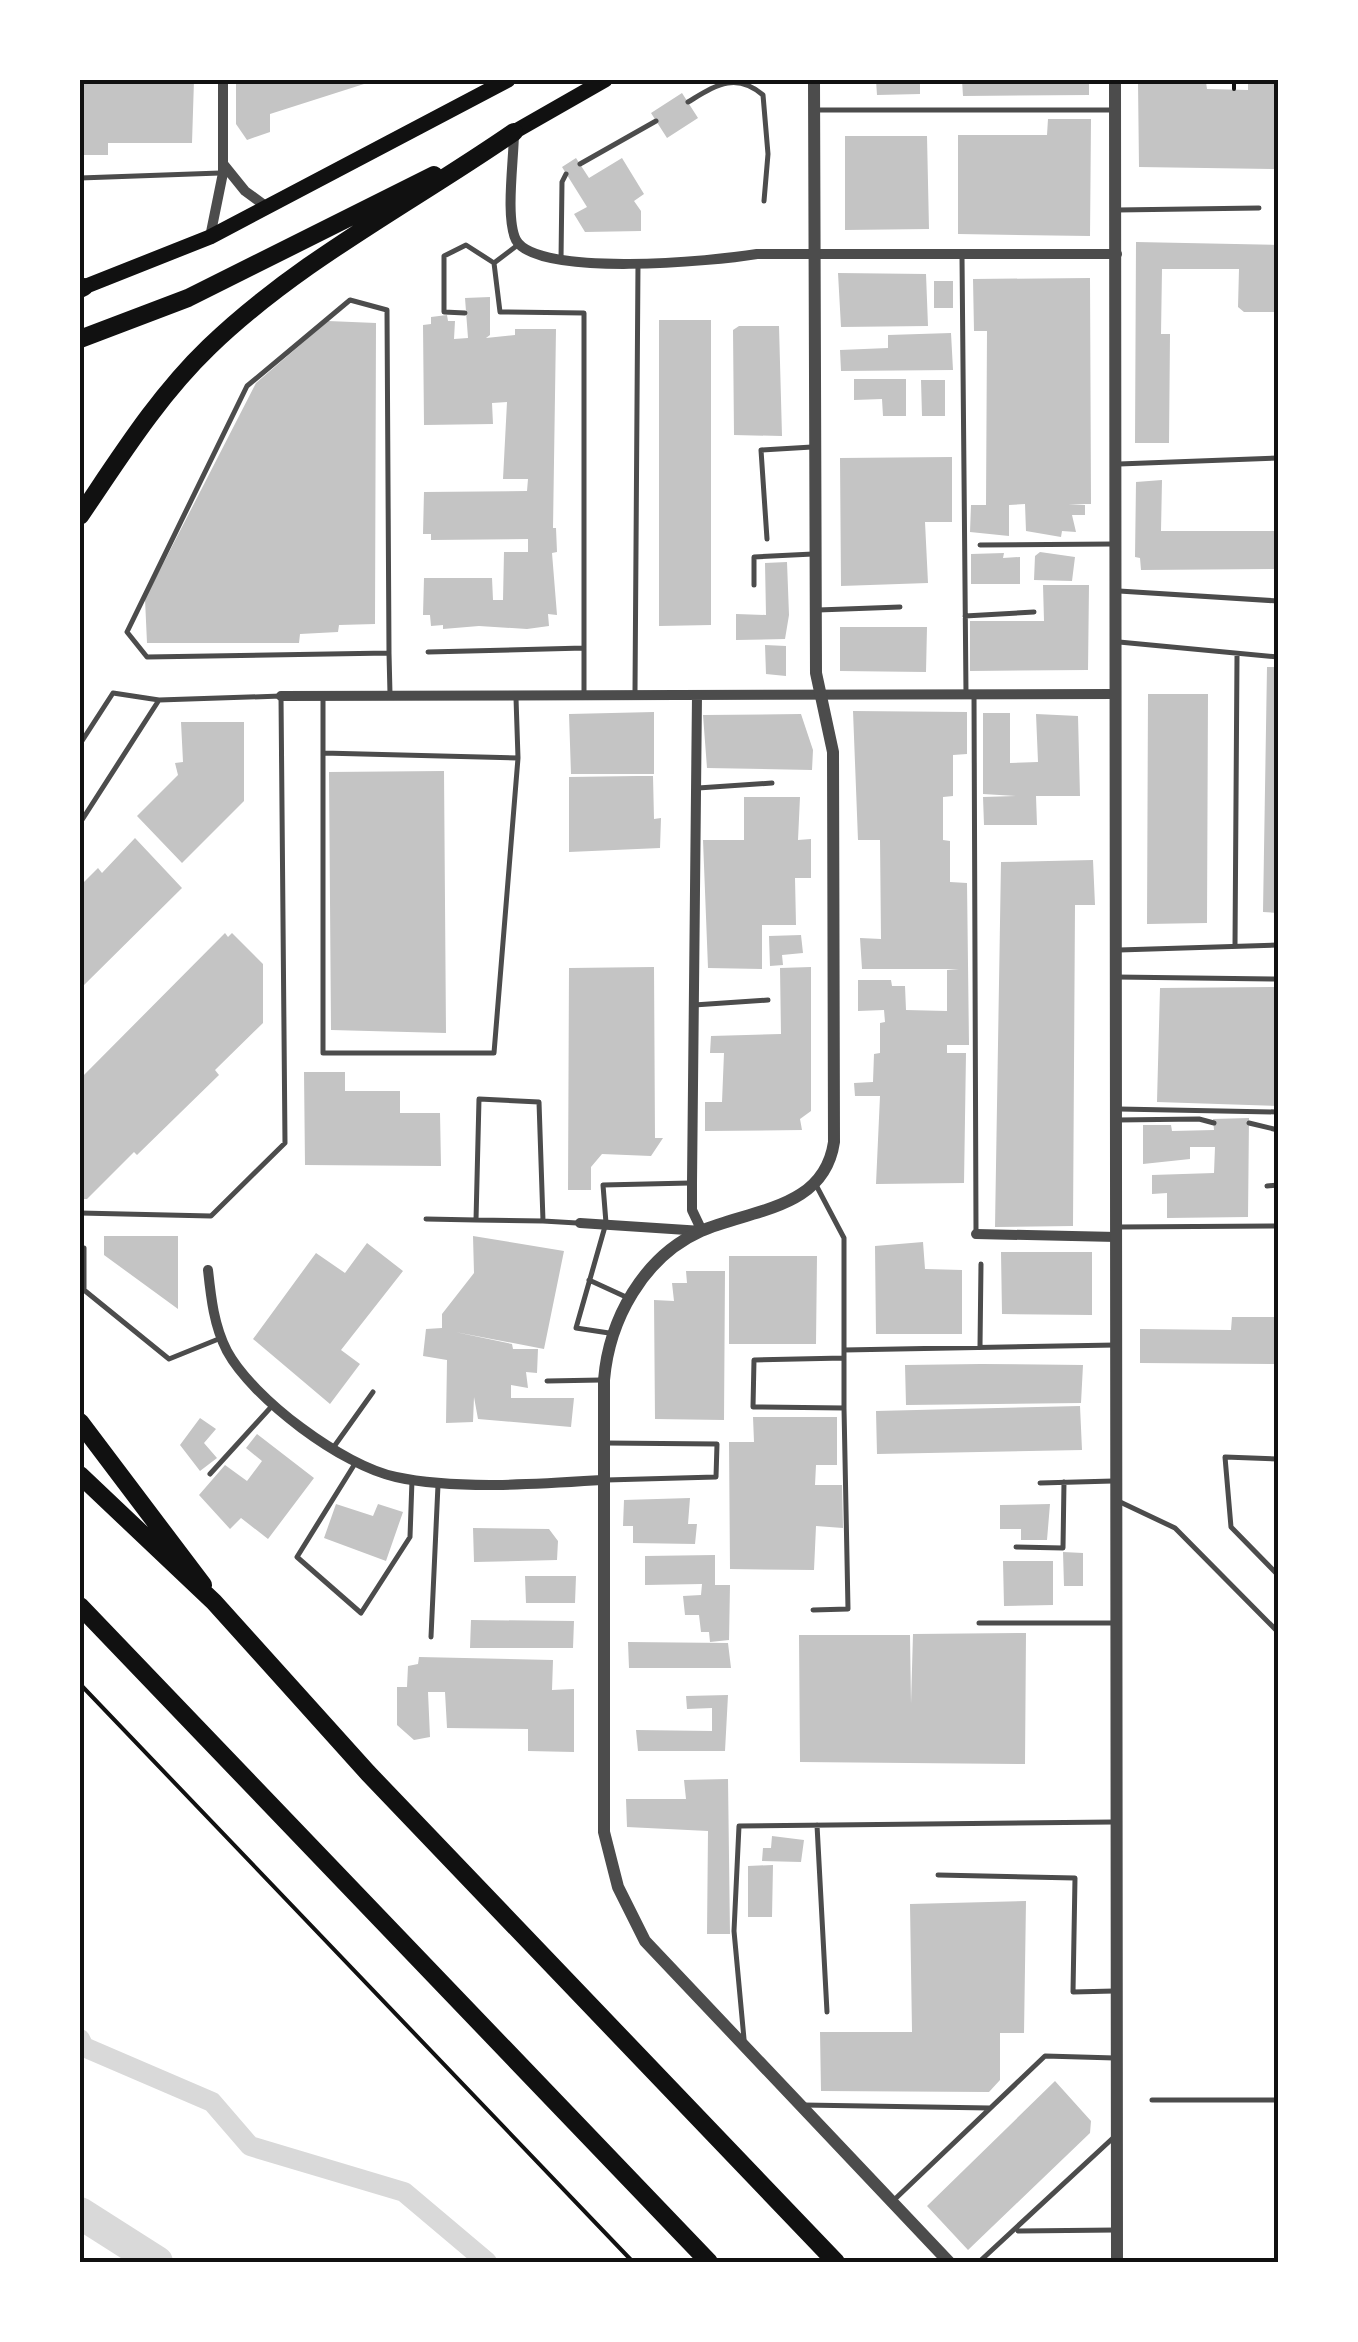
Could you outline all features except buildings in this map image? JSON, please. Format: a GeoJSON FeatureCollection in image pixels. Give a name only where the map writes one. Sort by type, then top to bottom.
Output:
{"type":"FeatureCollection","features":[{"type":"Feature","properties":{"kind":"highway"},"geometry":{"type":"LineString","coordinates":[[80,339],[237,274],[514,132]]}},
{"type":"Feature","properties":{"kind":"highway"},"geometry":{"type":"LineString","coordinates":[[80,516],[158,405],[210,346],[306,270],[514,132]]}},
{"type":"Feature","properties":{"kind":"highway"},"geometry":{"type":"LineString","coordinates":[[80,1422],[152,1512],[214,1602]]}},
{"type":"Feature","properties":{"kind":"highway"},"geometry":{"type":"LineString","coordinates":[[80,1475],[214,1602],[368,1774],[836,2262]]}},
{"type":"Feature","properties":{"kind":"highway"},"geometry":{"type":"LineString","coordinates":[[80,1606],[709,2262]]}},
{"type":"Feature","properties":{"kind":"main road"},"geometry":{"type":"LineString","coordinates":[[81,288],[210,237],[508,80]]}},
{"type":"Feature","properties":{"kind":"main road"},"geometry":{"type":"LineString","coordinates":[[514,132],[605,80]]}},
{"type":"Feature","properties":{"kind":"street"},"geometry":{"type":"LineString","coordinates":[[210,237],[223,169],[224,80]]}},
{"type":"Feature","properties":{"kind":"street"},"geometry":{"type":"LineString","coordinates":[[814,80],[816,610],[821,696],[832,752],[834,1135],[829,1159],[814,1182],[782,1206],[702,1230],[670,1251],[629,1298],[612,1334],[604,1380],[602,1803],[610,1862],[645,1941],[745,2051],[949,2262]]}},
{"type":"Feature","properties":{"kind":"street"},"geometry":{"type":"LineString","coordinates":[[1115,80],[1117,2262]]}},
{"type":"Feature","properties":{"kind":"street"},"geometry":{"type":"LineString","coordinates":[[514,132],[512,219],[519,244],[536,256],[638,262],[814,254],[1117,254]]}},
{"type":"Feature","properties":{"kind":"street"},"geometry":{"type":"LineString","coordinates":[[223,169],[244,192],[267,207]]}},
{"type":"Feature","properties":{"kind":"street"},"geometry":{"type":"LineString","coordinates":[[281,696],[1116,694]]}},
{"type":"Feature","properties":{"kind":"street"},"geometry":{"type":"LineString","coordinates":[[697,696],[692,1210],[702,1230]]}},
{"type":"Feature","properties":{"kind":"street"},"geometry":{"type":"LineString","coordinates":[[580,1223],[702,1230]]}},
{"type":"Feature","properties":{"kind":"street"},"geometry":{"type":"LineString","coordinates":[[976,1234],[1116,1232]]}},
{"type":"Feature","properties":{"kind":"street"},"geometry":{"type":"LineString","coordinates":[[208,1270],[221,1338],[244,1376],[274,1404],[356,1462],[412,1480],[438,1482],[603,1480]]}},
{"type":"Feature","properties":{"kind":"lane"},"geometry":{"type":"LineString","coordinates":[[688,102],[725,81],[739,80],[763,95],[768,154],[764,201]]}},
{"type":"Feature","properties":{"kind":"lane"},"geometry":{"type":"LineString","coordinates":[[814,110],[1116,110]]}},
{"type":"Feature","properties":{"kind":"lane"},"geometry":{"type":"LineString","coordinates":[[580,164],[656,121]]}},
{"type":"Feature","properties":{"kind":"lane"},"geometry":{"type":"LineString","coordinates":[[80,178],[223,169]]}},
{"type":"Feature","properties":{"kind":"lane"},"geometry":{"type":"LineString","coordinates":[[560,260],[562,182],[566,174]]}},
{"type":"Feature","properties":{"kind":"lane"},"geometry":{"type":"LineString","coordinates":[[1117,210],[1259,208]]}},
{"type":"Feature","properties":{"kind":"lane"},"geometry":{"type":"LineString","coordinates":[[494,263],[519,244]]}},
{"type":"Feature","properties":{"kind":"lane"},"geometry":{"type":"LineString","coordinates":[[465,313],[444,312],[444,256],[466,245],[494,263]]}},
{"type":"Feature","properties":{"kind":"lane"},"geometry":{"type":"LineString","coordinates":[[962,256],[976,1234]]}},
{"type":"Feature","properties":{"kind":"lane"},"geometry":{"type":"LineString","coordinates":[[636,695],[638,262]]}},
{"type":"Feature","properties":{"kind":"lane"},"geometry":{"type":"LineString","coordinates":[[494,263],[500,312]]}},
{"type":"Feature","properties":{"kind":"lane"},"geometry":{"type":"LineString","coordinates":[[389,652],[147,658],[126,632],[246,386],[350,300],[387,310],[390,696]]}},
{"type":"Feature","properties":{"kind":"lane"},"geometry":{"type":"LineString","coordinates":[[490,313],[584,314],[584,694]]}},
{"type":"Feature","properties":{"kind":"lane"},"geometry":{"type":"LineString","coordinates":[[767,539],[761,450],[815,447]]}},
{"type":"Feature","properties":{"kind":"lane"},"geometry":{"type":"LineString","coordinates":[[1116,464],[1278,458]]}},
{"type":"Feature","properties":{"kind":"lane"},"geometry":{"type":"LineString","coordinates":[[980,545],[1116,544]]}},
{"type":"Feature","properties":{"kind":"lane"},"geometry":{"type":"LineString","coordinates":[[754,585],[754,557],[816,554]]}},
{"type":"Feature","properties":{"kind":"lane"},"geometry":{"type":"LineString","coordinates":[[1116,590],[1278,602]]}},
{"type":"Feature","properties":{"kind":"lane"},"geometry":{"type":"LineString","coordinates":[[816,610],[900,608]]}},
{"type":"Feature","properties":{"kind":"lane"},"geometry":{"type":"LineString","coordinates":[[965,616],[1034,612]]}},
{"type":"Feature","properties":{"kind":"lane"},"geometry":{"type":"LineString","coordinates":[[1116,642],[1278,657]]}},
{"type":"Feature","properties":{"kind":"lane"},"geometry":{"type":"LineString","coordinates":[[428,652],[584,648]]}},
{"type":"Feature","properties":{"kind":"lane"},"geometry":{"type":"LineString","coordinates":[[1235,945],[1237,656]]}},
{"type":"Feature","properties":{"kind":"lane"},"geometry":{"type":"LineString","coordinates":[[80,744],[114,693],[159,700],[281,696],[284,1143],[211,1216],[80,1214]]}},
{"type":"Feature","properties":{"kind":"lane"},"geometry":{"type":"LineString","coordinates":[[323,696],[323,1053],[494,1052],[518,758],[516,694]]}},
{"type":"Feature","properties":{"kind":"lane"},"geometry":{"type":"LineString","coordinates":[[80,824],[159,700]]}},
{"type":"Feature","properties":{"kind":"lane"},"geometry":{"type":"LineString","coordinates":[[323,753],[518,758]]}},
{"type":"Feature","properties":{"kind":"lane"},"geometry":{"type":"LineString","coordinates":[[694,788],[772,783]]}},
{"type":"Feature","properties":{"kind":"lane"},"geometry":{"type":"LineString","coordinates":[[1116,950],[1278,945]]}},
{"type":"Feature","properties":{"kind":"lane"},"geometry":{"type":"LineString","coordinates":[[1116,977],[1278,979]]}},
{"type":"Feature","properties":{"kind":"lane"},"geometry":{"type":"LineString","coordinates":[[694,1005],[768,1000]]}},
{"type":"Feature","properties":{"kind":"lane"},"geometry":{"type":"LineString","coordinates":[[476,1220],[480,1099],[539,1102],[543,1221]]}},
{"type":"Feature","properties":{"kind":"lane"},"geometry":{"type":"LineString","coordinates":[[1116,1114],[1278,1112]]}},
{"type":"Feature","properties":{"kind":"lane"},"geometry":{"type":"LineString","coordinates":[[1116,1114],[1199,1118],[1214,1123]]}},
{"type":"Feature","properties":{"kind":"lane"},"geometry":{"type":"LineString","coordinates":[[1248,1123],[1278,1130]]}},
{"type":"Feature","properties":{"kind":"lane"},"geometry":{"type":"LineString","coordinates":[[813,1610],[848,1609],[844,1238],[814,1182]]}},
{"type":"Feature","properties":{"kind":"lane"},"geometry":{"type":"LineString","coordinates":[[612,1334],[576,1328],[606,1223],[603,1185],[692,1183]]}},
{"type":"Feature","properties":{"kind":"lane"},"geometry":{"type":"LineString","coordinates":[[1267,1186],[1278,1185]]}},
{"type":"Feature","properties":{"kind":"lane"},"geometry":{"type":"LineString","coordinates":[[426,1218],[580,1223]]}},
{"type":"Feature","properties":{"kind":"lane"},"geometry":{"type":"LineString","coordinates":[[1116,1232],[1278,1226]]}},
{"type":"Feature","properties":{"kind":"lane"},"geometry":{"type":"LineString","coordinates":[[84,1248],[84,1290],[168,1359],[221,1338]]}},
{"type":"Feature","properties":{"kind":"lane"},"geometry":{"type":"LineString","coordinates":[[980,1347],[981,1264]]}},
{"type":"Feature","properties":{"kind":"lane"},"geometry":{"type":"LineString","coordinates":[[589,1280],[629,1298]]}},
{"type":"Feature","properties":{"kind":"lane"},"geometry":{"type":"LineString","coordinates":[[844,1350],[1116,1344]]}},
{"type":"Feature","properties":{"kind":"lane"},"geometry":{"type":"LineString","coordinates":[[844,1358],[754,1360],[753,1408],[844,1408]]}},
{"type":"Feature","properties":{"kind":"lane"},"geometry":{"type":"LineString","coordinates":[[547,1381],[604,1380]]}},
{"type":"Feature","properties":{"kind":"lane"},"geometry":{"type":"LineString","coordinates":[[333,1448],[373,1392]]}},
{"type":"Feature","properties":{"kind":"lane"},"geometry":{"type":"LineString","coordinates":[[210,1474],[274,1404]]}},
{"type":"Feature","properties":{"kind":"lane"},"geometry":{"type":"LineString","coordinates":[[603,1443],[717,1444],[716,1477],[603,1480]]}},
{"type":"Feature","properties":{"kind":"lane"},"geometry":{"type":"LineString","coordinates":[[1278,1459],[1225,1457],[1231,1527],[1278,1575]]}},
{"type":"Feature","properties":{"kind":"lane"},"geometry":{"type":"LineString","coordinates":[[356,1462],[297,1557],[361,1613],[410,1537],[412,1480]]}},
{"type":"Feature","properties":{"kind":"lane"},"geometry":{"type":"LineString","coordinates":[[1040,1483],[1116,1481]]}},
{"type":"Feature","properties":{"kind":"lane"},"geometry":{"type":"LineString","coordinates":[[431,1637],[438,1482]]}},
{"type":"Feature","properties":{"kind":"lane"},"geometry":{"type":"LineString","coordinates":[[1016,1547],[1063,1548],[1064,1482]]}},
{"type":"Feature","properties":{"kind":"lane"},"geometry":{"type":"LineString","coordinates":[[1115,1500],[1175,1528],[1278,1632]]}},
{"type":"Feature","properties":{"kind":"lane"},"geometry":{"type":"LineString","coordinates":[[979,1623],[1116,1624]]}},
{"type":"Feature","properties":{"kind":"lane"},"geometry":{"type":"LineString","coordinates":[[745,2051],[734,1930],[739,1826],[1116,1822]]}},
{"type":"Feature","properties":{"kind":"lane"},"geometry":{"type":"LineString","coordinates":[[817,1824],[827,2012]]}},
{"type":"Feature","properties":{"kind":"lane"},"geometry":{"type":"LineString","coordinates":[[938,1875],[1074,1878],[1073,1992],[1116,1991]]}},
{"type":"Feature","properties":{"kind":"lane"},"geometry":{"type":"LineString","coordinates":[[892,2202],[1045,2056],[1117,2058]]}},
{"type":"Feature","properties":{"kind":"lane"},"geometry":{"type":"LineString","coordinates":[[1152,2100],[1278,2100]]}},
{"type":"Feature","properties":{"kind":"lane"},"geometry":{"type":"LineString","coordinates":[[798,2104],[990,2108]]}},
{"type":"Feature","properties":{"kind":"lane"},"geometry":{"type":"LineString","coordinates":[[979,2262],[1117,2134]]}},
{"type":"Feature","properties":{"kind":"lane"},"geometry":{"type":"LineString","coordinates":[[1014,2231],[1116,2230]]}},
{"type":"Feature","properties":{"kind":"path"},"geometry":{"type":"LineString","coordinates":[[1234,80],[1234,89]]}},
{"type":"Feature","properties":{"kind":"path"},"geometry":{"type":"LineString","coordinates":[[80,1684],[633,2262]]}},
{"type":"Feature","properties":{"kind":"waterway"},"geometry":{"type":"LineString","coordinates":[[80,2039],[84,2047],[212,2102],[250,2146],[404,2192],[487,2262]]}},
{"type":"Feature","properties":{"kind":"waterway"},"geometry":{"type":"LineString","coordinates":[[80,2213],[157,2262]]}}]}
